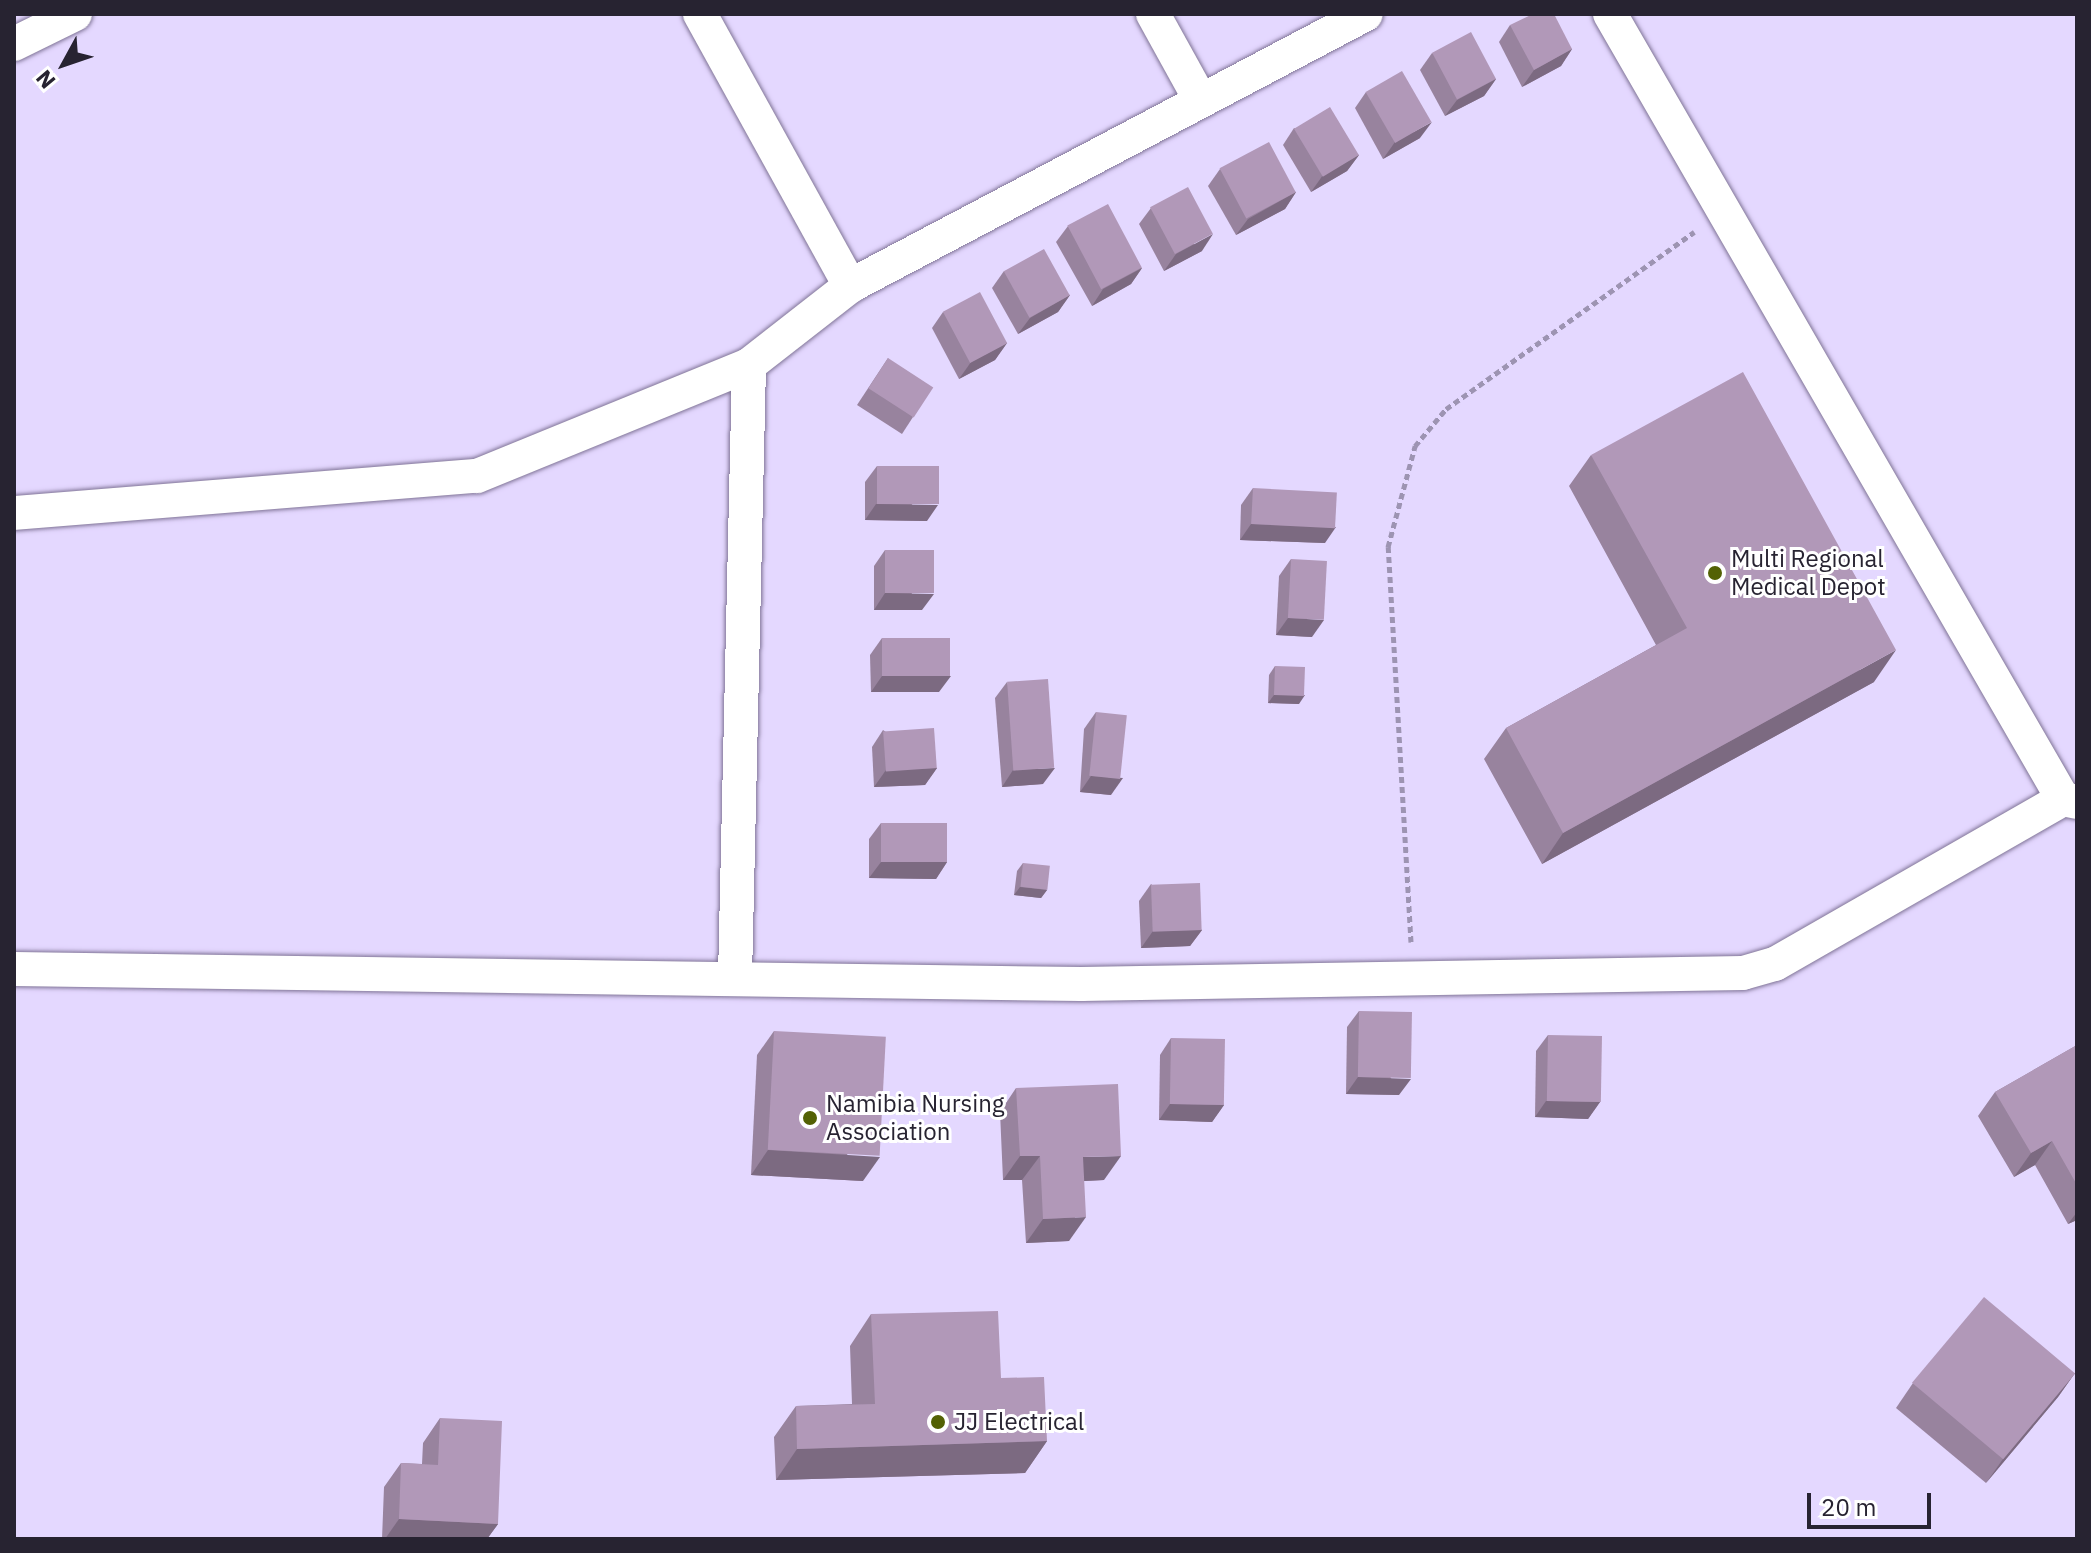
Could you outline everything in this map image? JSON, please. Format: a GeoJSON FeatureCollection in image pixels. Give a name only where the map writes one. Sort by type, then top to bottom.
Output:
{"type":"FeatureCollection","features":[{"type":"Feature","properties":{"kind":"street"},"geometry":{"type":"LineString","coordinates":[[14,44],[75,14]]}},
{"type":"Feature","properties":{"kind":"street"},"geometry":{"type":"LineString","coordinates":[[700,14],[850,286]]}},
{"type":"Feature","properties":{"kind":"street"},"geometry":{"type":"LineString","coordinates":[[1153,14],[1201,101]]}},
{"type":"Feature","properties":{"kind":"street"},"geometry":{"type":"LineString","coordinates":[[14,513],[477,476],[749,365],[850,286],[1366,14]]}},
{"type":"Feature","properties":{"kind":"street"},"geometry":{"type":"LineString","coordinates":[[14,969],[1413,983],[1760,971],[2070,800],[1719,214],[1610,14]]}},
{"type":"Feature","properties":{"kind":"street"},"geometry":{"type":"LineString","coordinates":[[735,978],[749,365]]}},
{"type":"Feature","properties":{"kind":"path"},"geometry":{"type":"LineString","coordinates":[[1413,983],[1388,547],[1415,446],[1446,409],[1719,214]]}},
{"type":"Feature","properties":{"kind":"building"},"geometry":{"type":"Polygon","coordinates":[[[1533,14],[1554,14],[1572,49],[1534,70],[1510,25],[1533,14]]]}},
{"type":"Feature","properties":{"kind":"building"},"geometry":{"type":"Polygon","coordinates":[[[1471,32],[1496,79],[1457,99],[1432,53],[1471,32]]]}},
{"type":"Feature","properties":{"kind":"building"},"geometry":{"type":"Polygon","coordinates":[[[1402,71],[1432,122],[1395,143],[1366,92],[1402,71]]]}},
{"type":"Feature","properties":{"kind":"building"},"geometry":{"type":"Polygon","coordinates":[[[1330,107],[1359,155],[1323,177],[1294,129],[1330,107]]]}},
{"type":"Feature","properties":{"kind":"building"},"geometry":{"type":"Polygon","coordinates":[[[1269,142],[1296,192],[1246,219],[1220,168],[1269,142]]]}},
{"type":"Feature","properties":{"kind":"building"},"geometry":{"type":"Polygon","coordinates":[[[1188,187],[1213,234],[1175,254],[1150,207],[1188,187]]]}},
{"type":"Feature","properties":{"kind":"building"},"geometry":{"type":"Polygon","coordinates":[[[1108,204],[1142,268],[1101,289],[1067,226],[1108,204]]]}},
{"type":"Feature","properties":{"kind":"building"},"geometry":{"type":"Polygon","coordinates":[[[1044,249],[1070,295],[1029,318],[1004,271],[1044,249]]]}},
{"type":"Feature","properties":{"kind":"building"},"geometry":{"type":"Polygon","coordinates":[[[980,292],[1007,343],[970,363],[943,312],[980,292]]]}},
{"type":"Feature","properties":{"kind":"building"},"geometry":{"type":"Polygon","coordinates":[[[888,358],[933,387],[914,418],[868,388],[888,358]]]}},
{"type":"Feature","properties":{"kind":"building","name":"Multi Regional Medical Depot"},"geometry":{"type":"Polygon","coordinates":[[[1743,372],[1896,650],[1563,833],[1506,728],[1687,628],[1591,455],[1743,372]]]}},
{"type":"Feature","properties":{"kind":"building"},"geometry":{"type":"Polygon","coordinates":[[[877,466],[939,466],[939,504],[877,504],[877,466]]]}},
{"type":"Feature","properties":{"kind":"building"},"geometry":{"type":"Polygon","coordinates":[[[1253,488],[1337,492],[1335,528],[1251,524],[1253,488]]]}},
{"type":"Feature","properties":{"kind":"building"},"geometry":{"type":"Polygon","coordinates":[[[885,550],[934,550],[934,593],[885,593],[885,550]]]}},
{"type":"Feature","properties":{"kind":"building"},"geometry":{"type":"Polygon","coordinates":[[[1291,559],[1327,561],[1324,620],[1288,618],[1291,559]]]}},
{"type":"Feature","properties":{"kind":"building"},"geometry":{"type":"Polygon","coordinates":[[[882,638],[950,638],[950,676],[882,676],[882,638]]]}},
{"type":"Feature","properties":{"kind":"building"},"geometry":{"type":"Polygon","coordinates":[[[1275,666],[1305,667],[1304,696],[1274,695],[1275,666]]]}},
{"type":"Feature","properties":{"kind":"building"},"geometry":{"type":"Polygon","coordinates":[[[1048,679],[1054,768],[1013,771],[1007,682],[1048,679]]]}},
{"type":"Feature","properties":{"kind":"building"},"geometry":{"type":"Polygon","coordinates":[[[1096,712],[1127,715],[1120,779],[1089,776],[1096,712]]]}},
{"type":"Feature","properties":{"kind":"building"},"geometry":{"type":"Polygon","coordinates":[[[934,728],[937,768],[886,771],[883,732],[934,728]]]}},
{"type":"Feature","properties":{"kind":"building"},"geometry":{"type":"Polygon","coordinates":[[[881,823],[947,823],[947,862],[881,862],[881,823]]]}},
{"type":"Feature","properties":{"kind":"building"},"geometry":{"type":"Polygon","coordinates":[[[1023,863],[1050,866],[1047,890],[1020,887],[1023,863]]]}},
{"type":"Feature","properties":{"kind":"building"},"geometry":{"type":"Polygon","coordinates":[[[1200,883],[1202,930],[1153,932],[1151,885],[1200,883]]]}},
{"type":"Feature","properties":{"kind":"building"},"geometry":{"type":"Polygon","coordinates":[[[1359,1011],[1412,1012],[1411,1078],[1358,1077],[1359,1011]]]}},
{"type":"Feature","properties":{"kind":"building","name":"Namibia Nursing Association"},"geometry":{"type":"Polygon","coordinates":[[[774,1031],[886,1037],[880,1156],[768,1150],[774,1031]]]}},
{"type":"Feature","properties":{"kind":"building"},"geometry":{"type":"Polygon","coordinates":[[[1548,1035],[1602,1036],[1601,1102],[1547,1101],[1548,1035]]]}},
{"type":"Feature","properties":{"kind":"building"},"geometry":{"type":"Polygon","coordinates":[[[1171,1038],[1225,1039],[1224,1105],[1170,1104],[1171,1038]]]}},
{"type":"Feature","properties":{"kind":"building"},"geometry":{"type":"Polygon","coordinates":[[[2077,1045],[2077,1185],[2052,1141],[2031,1153],[1995,1092],[2077,1045]]]}},
{"type":"Feature","properties":{"kind":"building"},"geometry":{"type":"Polygon","coordinates":[[[1118,1084],[1121,1156],[1083,1157],[1086,1217],[1043,1219],[1040,1156],[1020,1156],[1016,1088],[1118,1084]]]}},
{"type":"Feature","properties":{"kind":"building"},"geometry":{"type":"Polygon","coordinates":[[[1984,1297],[2075,1373],[2003,1459],[1912,1383],[1984,1297]]]}},
{"type":"Feature","properties":{"kind":"building"},"geometry":{"type":"Polygon","coordinates":[[[998,1311],[1001,1378],[1044,1377],[1047,1441],[797,1449],[796,1406],[875,1404],[871,1314],[998,1311]]]}},
{"type":"Feature","properties":{"kind":"building"},"geometry":{"type":"Polygon","coordinates":[[[440,1418],[502,1421],[498,1524],[399,1519],[401,1463],[438,1465],[440,1418]]]}},
{"type":"Feature","properties":{"kind":"place","name":"Multi Regional Medical Depot"},"geometry":{"type":"Point","coordinates":[1715,573]}},
{"type":"Feature","properties":{"kind":"place","name":"Namibia Nursing Association"},"geometry":{"type":"Point","coordinates":[810,1118]}},
{"type":"Feature","properties":{"kind":"place","name":"JJ Electrical"},"geometry":{"type":"Point","coordinates":[938,1422]}}]}
